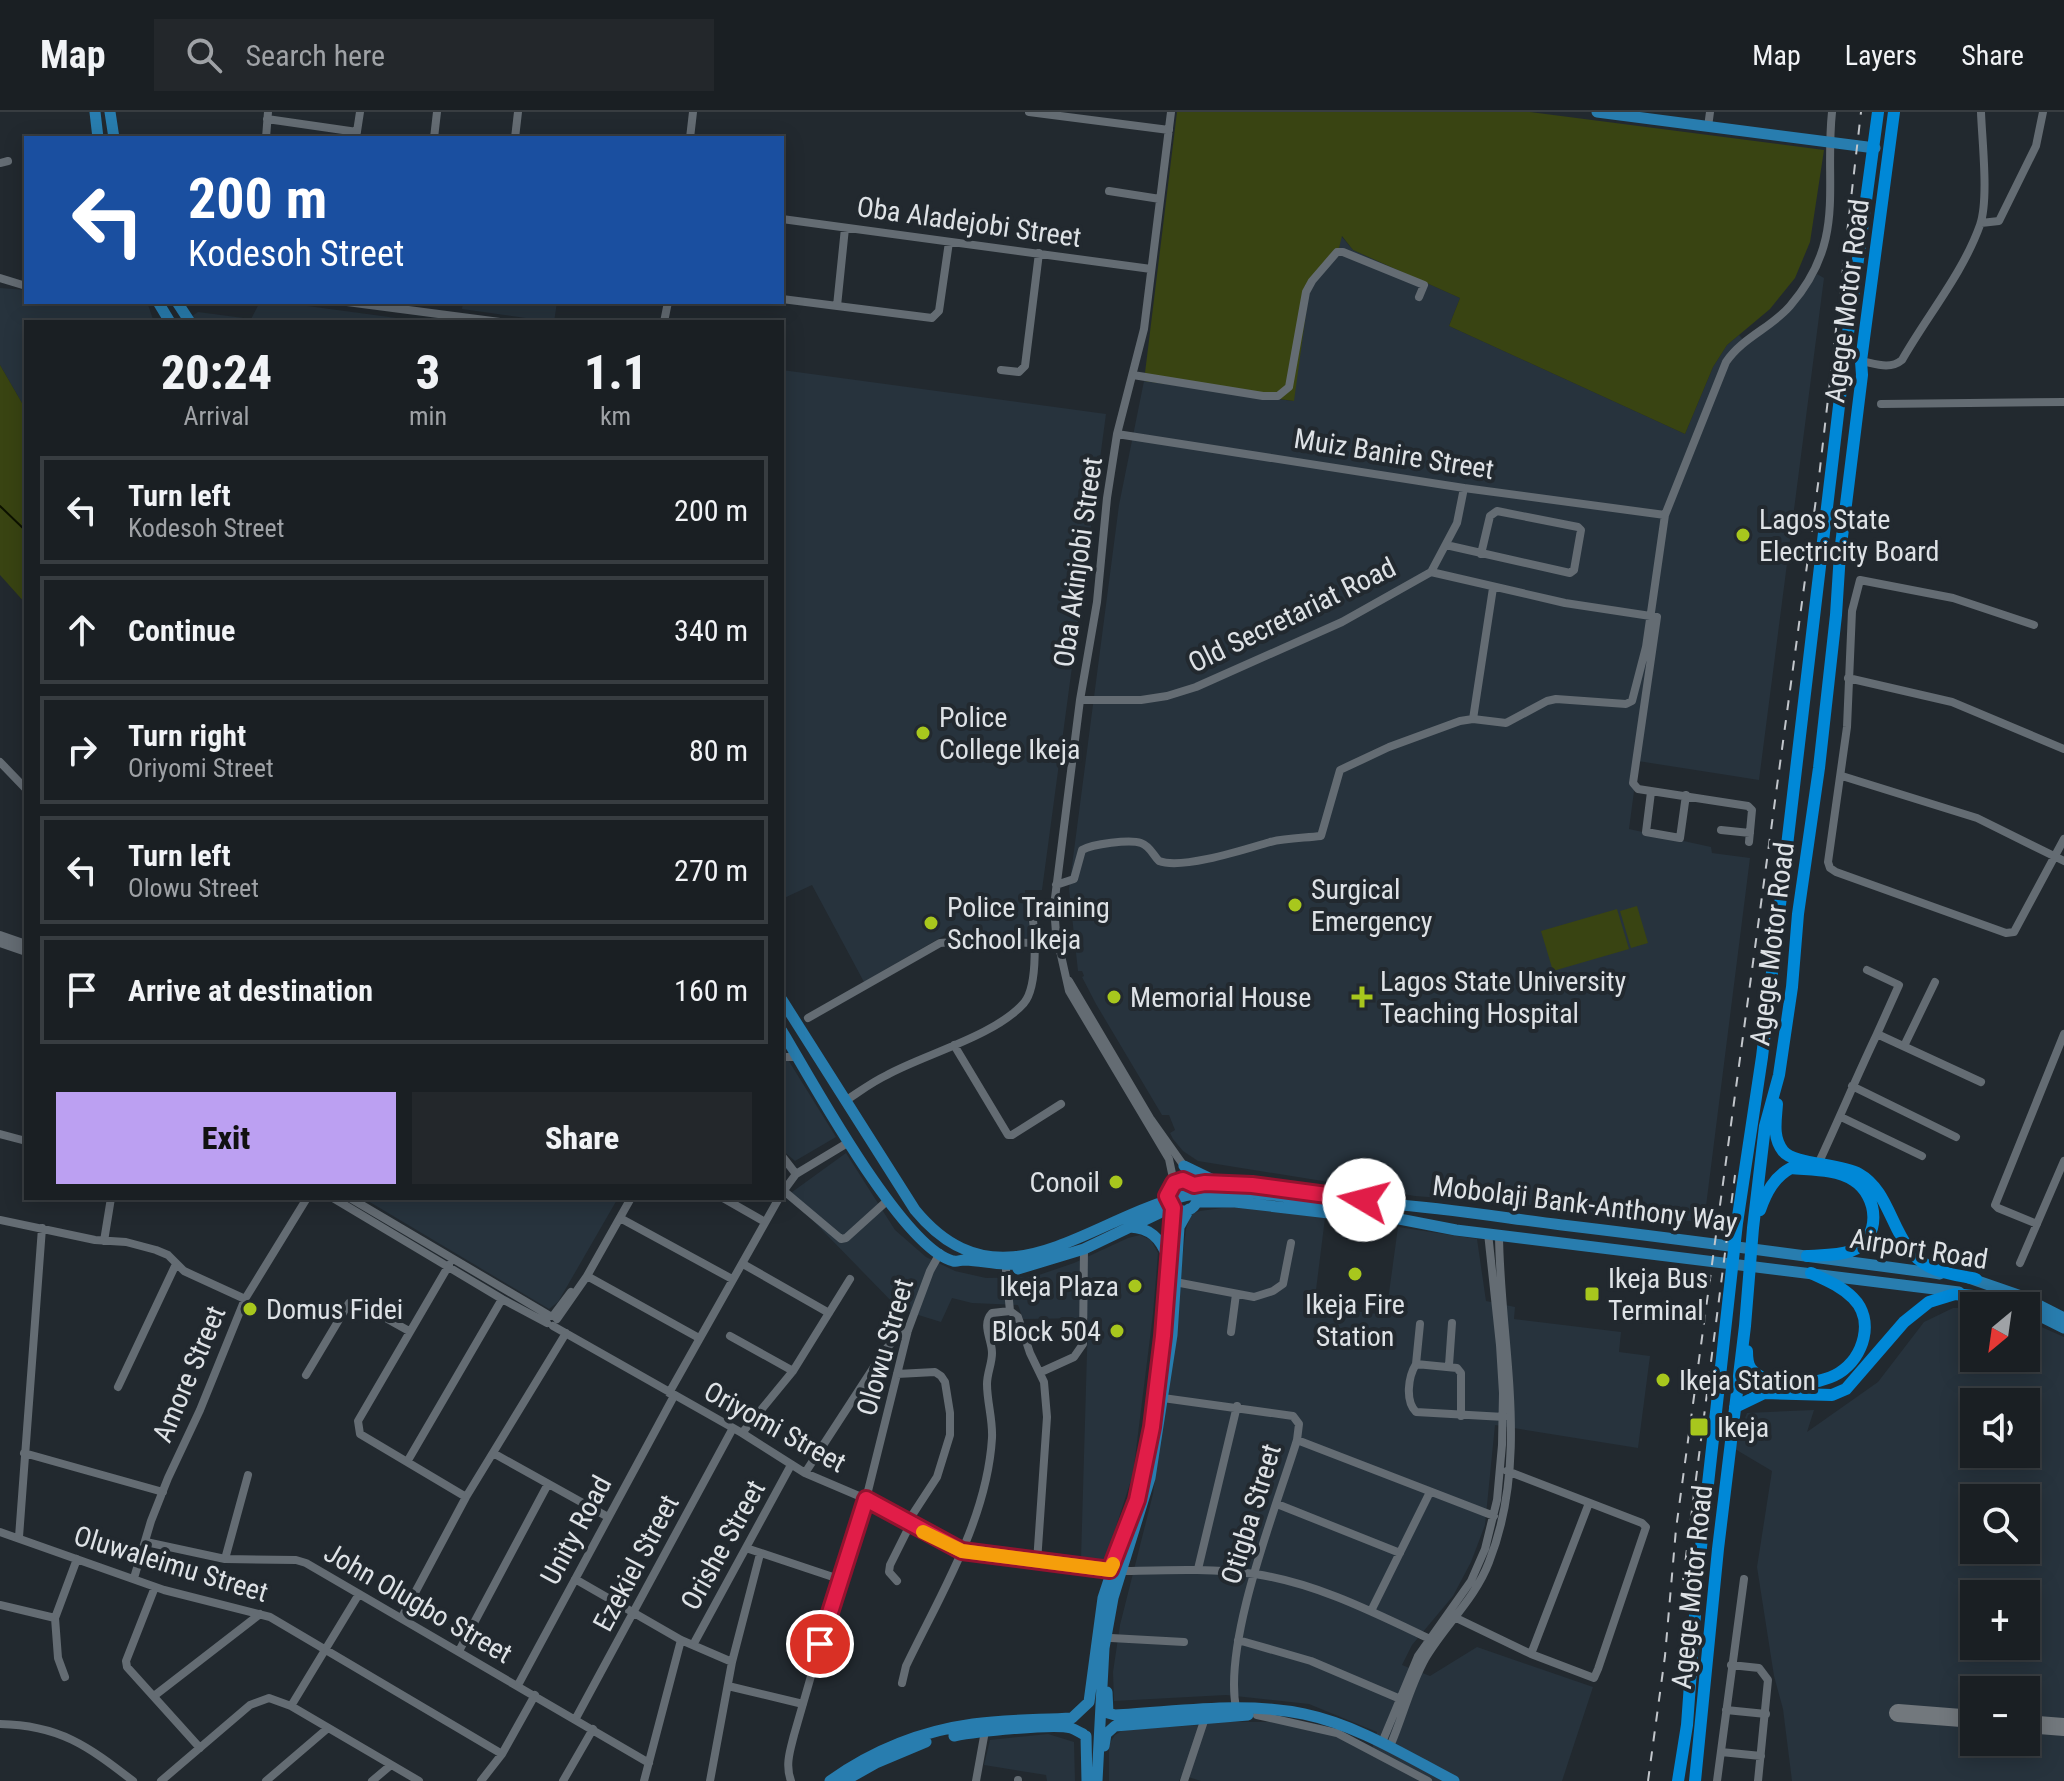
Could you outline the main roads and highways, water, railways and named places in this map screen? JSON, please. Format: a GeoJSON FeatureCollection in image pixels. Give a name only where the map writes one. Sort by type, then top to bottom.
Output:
{"type":"FeatureCollection","features":[{"type":"Feature","properties":{"kind":"highway","name":"Agege Motor Road"},"geometry":{"type":"LineString","coordinates":[[1678,1781],[1737,1223],[1762,1057],[1845,355],[1878,112]]}},
{"type":"Feature","properties":{"kind":"highway","name":"Agege Motor Road"},"geometry":{"type":"LineString","coordinates":[[1695,1781],[1765,1126],[1779,1075],[1836,615],[1861,361],[1894,112]]}},
{"type":"Feature","properties":{"kind":"highway"},"geometry":{"type":"LineString","coordinates":[[1816,613],[1836,615]]}},
{"type":"Feature","properties":{"kind":"highway"},"geometry":{"type":"LineString","coordinates":[[1779,1075],[1775,1136],[1791,1163],[1852,1179],[1865,1192],[1873,1208],[1874,1226],[1866,1240],[1853,1250],[1807,1256]]}},
{"type":"Feature","properties":{"kind":"highway"},"geometry":{"type":"LineString","coordinates":[[1761,1160],[1819,1162],[1860,1174],[1885,1204],[1907,1248],[1920,1260],[1933,1269],[1976,1279]]}},
{"type":"Feature","properties":{"kind":"highway"},"geometry":{"type":"LineString","coordinates":[[1753,1228],[1767,1193],[1791,1163]]}},
{"type":"Feature","properties":{"kind":"highway"},"geometry":{"type":"LineString","coordinates":[[1745,1326],[1748,1363],[1763,1378],[1801,1383],[1822,1380],[1839,1373],[1863,1344],[1863,1314],[1856,1300],[1839,1286],[1811,1273]]}},
{"type":"Feature","properties":{"kind":"highway"},"geometry":{"type":"LineString","coordinates":[[1735,1407],[1764,1393],[1832,1395],[1846,1389],[1904,1322],[1929,1302],[1960,1295]]}},
{"type":"Feature","properties":{"kind":"main road"},"geometry":{"type":"LineString","coordinates":[[95,112],[98,136]]}},
{"type":"Feature","properties":{"kind":"main road"},"geometry":{"type":"LineString","coordinates":[[110,112],[114,136]]}},
{"type":"Feature","properties":{"kind":"main road"},"geometry":{"type":"LineString","coordinates":[[1597,112],[1875,148]]}},
{"type":"Feature","properties":{"kind":"main road","name":"Mobolaji Bank-Anthony Way"},"geometry":{"type":"LineString","coordinates":[[784,1007],[923,1220],[971,1255],[1012,1266],[1077,1247],[1147,1214],[1185,1201],[1210,1197],[1363,1209],[1385,1204],[1759,1250]]}},
{"type":"Feature","properties":{"kind":"main road","name":"Mobolaji Bank-Anthony Way"},"geometry":{"type":"LineString","coordinates":[[784,1035],[849,1142],[913,1231],[955,1261],[971,1255]]}},
{"type":"Feature","properties":{"kind":"main road"},"geometry":{"type":"LineString","coordinates":[[1184,1166],[1221,1183]]}},
{"type":"Feature","properties":{"kind":"main road"},"geometry":{"type":"LineString","coordinates":[[1103,1781],[1106,1734],[1111,1726],[1107,1692],[1111,1638],[1139,1506],[1153,1418],[1163,1336],[1174,1183],[1183,1180],[1193,1184],[1252,1185],[1385,1204]]}},
{"type":"Feature","properties":{"kind":"main road"},"geometry":{"type":"LineString","coordinates":[[1092,1781],[1085,1739],[1078,1720],[1089,1702],[1097,1634],[1110,1570],[1150,1478],[1163,1398],[1179,1227],[1198,1194],[1193,1184]]}},
{"type":"Feature","properties":{"kind":"main road"},"geometry":{"type":"LineString","coordinates":[[1251,1203],[1247,1192],[1252,1185]]}},
{"type":"Feature","properties":{"kind":"main road"},"geometry":{"type":"LineString","coordinates":[[971,1255],[1034,1250],[1110,1219],[1171,1203]]}},
{"type":"Feature","properties":{"kind":"main road"},"geometry":{"type":"LineString","coordinates":[[1171,1203],[1180,1211],[1193,1206],[1251,1203],[1383,1218]]}},
{"type":"Feature","properties":{"kind":"main road"},"geometry":{"type":"LineString","coordinates":[[955,1261],[967,1266],[1006,1270],[1040,1264],[1084,1249],[1171,1203]]}},
{"type":"Feature","properties":{"kind":"main road","name":"Mobolaji Bank-Anthony Way"},"geometry":{"type":"LineString","coordinates":[[1363,1209],[1383,1218],[1757,1267]]}},
{"type":"Feature","properties":{"kind":"main road"},"geometry":{"type":"LineString","coordinates":[[1110,1219],[1118,1221],[1117,1233]]}},
{"type":"Feature","properties":{"kind":"main road"},"geometry":{"type":"LineString","coordinates":[[1129,1227],[1152,1234],[1163,1246],[1168,1259]]}},
{"type":"Feature","properties":{"kind":"main road","name":"Airport Road"},"geometry":{"type":"LineString","coordinates":[[1759,1250],[1976,1279],[2021,1296],[2064,1318]]}},
{"type":"Feature","properties":{"kind":"main road","name":"Airport Road"},"geometry":{"type":"LineString","coordinates":[[1757,1267],[1960,1294]]}},
{"type":"Feature","properties":{"kind":"main road"},"geometry":{"type":"LineString","coordinates":[[2040,1316],[2064,1328]]}},
{"type":"Feature","properties":{"kind":"main road"},"geometry":{"type":"LineString","coordinates":[[1092,1781],[1099,1648],[1108,1598],[1139,1506]]}},
{"type":"Feature","properties":{"kind":"main road"},"geometry":{"type":"LineString","coordinates":[[1097,1634],[1103,1642],[1111,1638]]}},
{"type":"Feature","properties":{"kind":"main road"},"geometry":{"type":"LineString","coordinates":[[1062,1723],[1085,1703],[1090,1692]]}},
{"type":"Feature","properties":{"kind":"main road"},"geometry":{"type":"LineString","coordinates":[[1107,1692],[1114,1709],[1137,1717]]}},
{"type":"Feature","properties":{"kind":"main road"},"geometry":{"type":"LineString","coordinates":[[844,1781],[928,1738],[1062,1723],[1096,1706],[1115,1715],[1137,1717],[1205,1718],[1237,1712]]}},
{"type":"Feature","properties":{"kind":"main road"},"geometry":{"type":"LineString","coordinates":[[830,1781],[890,1747],[971,1724],[1062,1723],[1085,1739],[1097,1739],[1115,1726],[1137,1717],[1253,1711],[1292,1715],[1343,1732],[1422,1774],[1444,1781]]}},
{"type":"Feature","properties":{"kind":"main road"},"geometry":{"type":"LineString","coordinates":[[1103,1758],[1110,1736],[1137,1717]]}},
{"type":"Feature","properties":{"kind":"main road"},"geometry":{"type":"LineString","coordinates":[[1422,1774],[1457,1781]]}},
{"type":"Feature","properties":{"kind":"waterway"},"geometry":{"type":"LineString","coordinates":[[0,506],[24,529]]}},
{"type":"Feature","properties":{"kind":"railway"},"geometry":{"type":"LineString","coordinates":[[1648,1781],[1665,1656],[1676,1529],[1819,477],[1861,112]]}},
{"type":"Feature","properties":{"kind":"railway"},"geometry":{"type":"LineString","coordinates":[[1683,1580],[1735,1175]]}},
{"type":"Feature","properties":{"kind":"place","name":"Lagos State Electricity Board"},"geometry":{"type":"Point","coordinates":[1743,535]}},
{"type":"Feature","properties":{"kind":"place","name":"Police College Ikeja"},"geometry":{"type":"Point","coordinates":[923,733]}},
{"type":"Feature","properties":{"kind":"place","name":"Surgical Emergency"},"geometry":{"type":"Point","coordinates":[1295,905]}},
{"type":"Feature","properties":{"kind":"place","name":"Police Training School Ikeja"},"geometry":{"type":"Point","coordinates":[931,923]}},
{"type":"Feature","properties":{"kind":"place","name":"Memorial House"},"geometry":{"type":"Point","coordinates":[1114,997]}},
{"type":"Feature","properties":{"kind":"place","name":"Lagos State University Teaching Hospital"},"geometry":{"type":"Point","coordinates":[1362,997]}},
{"type":"Feature","properties":{"kind":"place","name":"Conoil"},"geometry":{"type":"Point","coordinates":[1116,1182]}},
{"type":"Feature","properties":{"kind":"place","name":"Ikeja Fire Station"},"geometry":{"type":"Point","coordinates":[1355,1274]}},
{"type":"Feature","properties":{"kind":"place","name":"Ikeja Plaza"},"geometry":{"type":"Point","coordinates":[1135,1286]}},
{"type":"Feature","properties":{"kind":"place","name":"Ikeja Bus Terminal"},"geometry":{"type":"Point","coordinates":[1592,1294]}},
{"type":"Feature","properties":{"kind":"place","name":"Domus Fidei"},"geometry":{"type":"Point","coordinates":[250,1309]}},
{"type":"Feature","properties":{"kind":"place","name":"Block 504"},"geometry":{"type":"Point","coordinates":[1117,1331]}},
{"type":"Feature","properties":{"kind":"place","name":"Ikeja Station"},"geometry":{"type":"Point","coordinates":[1663,1380]}},
{"type":"Feature","properties":{"kind":"place","name":"Ikeja"},"geometry":{"type":"Point","coordinates":[1699,1427]}}]}
